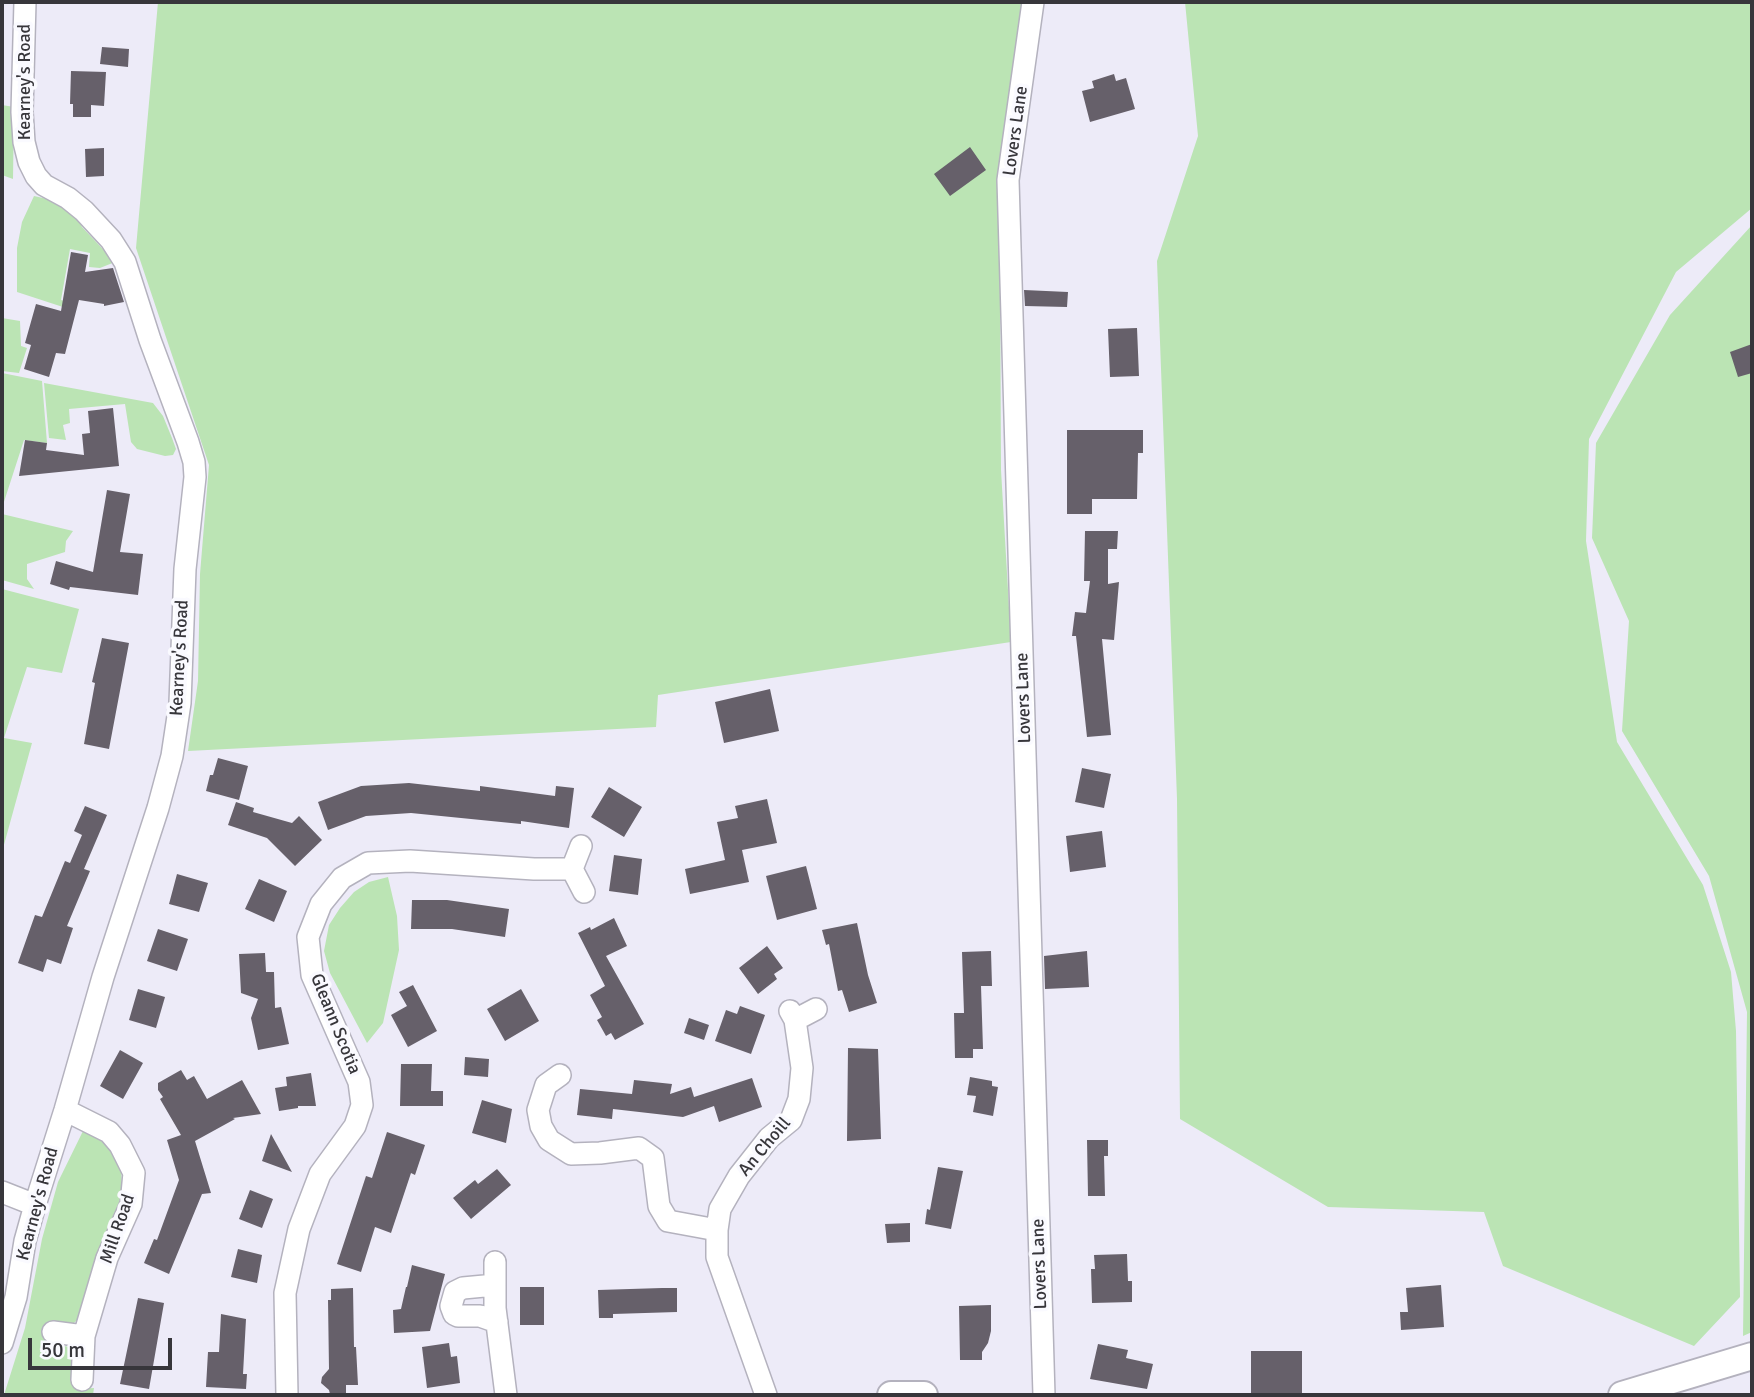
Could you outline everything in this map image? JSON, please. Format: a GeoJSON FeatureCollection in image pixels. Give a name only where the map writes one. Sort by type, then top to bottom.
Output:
{"type":"FeatureCollection","features":[{"type":"Feature","properties":{"kind":"street","name":"Kearney's Road"},"geometry":{"type":"LineString","coordinates":[[2,1343],[16,1297],[25,1241],[35,1205],[172,756],[180,703],[185,569],[194,470],[188,442],[150,340],[125,262],[111,240],[84,211],[68,198],[44,185],[29,162],[24,142],[22,111],[25,2]]}},
{"type":"Feature","properties":{"kind":"street","name":"Lovers Lane"},"geometry":{"type":"LineString","coordinates":[[1032,2],[1008,180],[1044,1395]]}},
{"type":"Feature","properties":{"kind":"street"},"geometry":{"type":"LineString","coordinates":[[581,846],[572,869],[584,892]]}},
{"type":"Feature","properties":{"kind":"street","name":"Gleann Scotia"},"geometry":{"type":"LineString","coordinates":[[288,1395],[285,1293],[299,1229],[320,1174],[355,1126],[362,1105],[359,1082],[312,975],[308,937],[321,904],[342,878],[368,863],[410,861],[572,869]]}},
{"type":"Feature","properties":{"kind":"street","name":"An Choill"},"geometry":{"type":"LineString","coordinates":[[766,1395],[717,1257],[717,1230],[720,1209],[739,1176],[769,1138],[791,1120],[799,1099],[802,1068],[793,1015],[816,1009]]}},
{"type":"Feature","properties":{"kind":"street"},"geometry":{"type":"LineString","coordinates":[[561,1075],[546,1085],[538,1110],[541,1126],[549,1140],[571,1154],[639,1148],[653,1158],[659,1206],[668,1221],[717,1230]]}},
{"type":"Feature","properties":{"kind":"street","name":"Mill Road"},"geometry":{"type":"LineString","coordinates":[[65,1110],[109,1132],[120,1145],[134,1174],[131,1204],[107,1258],[84,1336],[82,1380]]}},
{"type":"Feature","properties":{"kind":"street"},"geometry":{"type":"LineString","coordinates":[[2,1192],[35,1205]]}},
{"type":"Feature","properties":{"kind":"street"},"geometry":{"type":"LineString","coordinates":[[495,1262],[506,1395]]}},
{"type":"Feature","properties":{"kind":"street"},"geometry":{"type":"LineString","coordinates":[[495,1286],[463,1288],[455,1292],[451,1307],[458,1316],[480,1316],[498,1322]]}},
{"type":"Feature","properties":{"kind":"street"},"geometry":{"type":"LineString","coordinates":[[53,1332],[84,1336]]}},
{"type":"Feature","properties":{"kind":"street"},"geometry":{"type":"LineString","coordinates":[[1622,1395],[1752,1356]]}},
{"type":"Feature","properties":{"kind":"street"},"geometry":{"type":"LineString","coordinates":[[891,1395],[924,1395]]}},
{"type":"Feature","properties":{"kind":"green space"},"geometry":{"type":"Polygon","coordinates":[[[158,2],[1022,2],[1002,173],[1000,251],[1001,470],[1011,642],[658,695],[656,727],[188,751],[198,681],[200,574],[209,465],[136,248],[158,2]]]}},
{"type":"Feature","properties":{"kind":"green space"},"geometry":{"type":"Polygon","coordinates":[[[1185,2],[1752,2],[1752,208],[1676,272],[1589,439],[1586,541],[1617,742],[1703,885],[1731,972],[1736,1031],[1740,1297],[1694,1346],[1503,1266],[1484,1212],[1328,1207],[1180,1119],[1177,799],[1157,261],[1198,136],[1185,2]]]}},
{"type":"Feature","properties":{"kind":"green space"},"geometry":{"type":"Polygon","coordinates":[[[2,105],[14,107],[13,179],[2,175],[2,105]]]}},
{"type":"Feature","properties":{"kind":"green space"},"geometry":{"type":"Polygon","coordinates":[[[34,196],[52,200],[75,212],[82,227],[115,262],[100,268],[89,267],[90,253],[70,249],[61,300],[68,302],[66,308],[17,292],[17,248],[22,222],[34,196]]]}},
{"type":"Feature","properties":{"kind":"green space"},"geometry":{"type":"Polygon","coordinates":[[[1752,225],[1752,1332],[1743,1336],[1747,1012],[1709,876],[1622,731],[1629,621],[1592,538],[1596,443],[1670,315],[1752,225]]]}},
{"type":"Feature","properties":{"kind":"green space"},"geometry":{"type":"Polygon","coordinates":[[[2,318],[20,321],[21,346],[27,348],[19,373],[2,371],[2,318]]]}},
{"type":"Feature","properties":{"kind":"green space"},"geometry":{"type":"Polygon","coordinates":[[[2,373],[42,381],[47,443],[24,440],[2,508],[2,373]]]}},
{"type":"Feature","properties":{"kind":"green space"},"geometry":{"type":"Polygon","coordinates":[[[44,383],[153,403],[163,416],[172,438],[176,449],[173,455],[165,456],[137,449],[131,442],[125,404],[69,409],[70,423],[63,425],[66,440],[49,438],[44,383]]]}},
{"type":"Feature","properties":{"kind":"green space"},"geometry":{"type":"Polygon","coordinates":[[[2,514],[73,531],[66,541],[65,552],[27,564],[27,579],[34,589],[2,580],[2,514]]]}},
{"type":"Feature","properties":{"kind":"green space"},"geometry":{"type":"Polygon","coordinates":[[[2,589],[79,609],[62,673],[27,667],[4,738],[32,743],[2,852],[2,589]]]}},
{"type":"Feature","properties":{"kind":"green space"},"geometry":{"type":"Polygon","coordinates":[[[388,877],[397,916],[399,950],[383,1023],[367,1043],[330,973],[324,951],[329,925],[340,908],[354,892],[369,882],[388,877]]]}},
{"type":"Feature","properties":{"kind":"green space"},"geometry":{"type":"Polygon","coordinates":[[[83,1131],[98,1138],[116,1154],[121,1165],[122,1188],[118,1209],[97,1253],[79,1318],[73,1324],[48,1326],[46,1343],[70,1347],[75,1353],[77,1389],[94,1388],[93,1395],[4,1395],[25,1328],[42,1239],[58,1182],[83,1131]]]}},
{"type":"Feature","properties":{"kind":"building"},"geometry":{"type":"Polygon","coordinates":[[[102,47],[129,49],[128,67],[100,64],[102,47]]]}},
{"type":"Feature","properties":{"kind":"building"},"geometry":{"type":"Polygon","coordinates":[[[71,71],[106,72],[104,106],[91,105],[91,117],[73,117],[73,104],[70,104],[71,71]]]}},
{"type":"Feature","properties":{"kind":"building"},"geometry":{"type":"Polygon","coordinates":[[[1114,74],[1116,81],[1126,78],[1135,109],[1090,122],[1082,91],[1094,88],[1092,81],[1114,74]]]}},
{"type":"Feature","properties":{"kind":"building"},"geometry":{"type":"Polygon","coordinates":[[[970,147],[986,170],[950,196],[934,174],[970,147]]]}},
{"type":"Feature","properties":{"kind":"building"},"geometry":{"type":"Polygon","coordinates":[[[104,148],[104,176],[86,177],[85,149],[104,148]]]}},
{"type":"Feature","properties":{"kind":"building"},"geometry":{"type":"Polygon","coordinates":[[[71,252],[88,255],[85,272],[113,268],[124,302],[104,306],[79,300],[65,354],[56,353],[49,377],[24,369],[31,345],[25,343],[36,304],[61,311],[71,252]]]}},
{"type":"Feature","properties":{"kind":"building"},"geometry":{"type":"Polygon","coordinates":[[[1024,290],[1068,292],[1067,307],[1025,306],[1024,290]]]}},
{"type":"Feature","properties":{"kind":"building"},"geometry":{"type":"Polygon","coordinates":[[[1137,328],[1139,376],[1110,377],[1108,329],[1137,328]]]}},
{"type":"Feature","properties":{"kind":"building"},"geometry":{"type":"Polygon","coordinates":[[[1752,344],[1752,373],[1738,377],[1730,352],[1752,344]]]}},
{"type":"Feature","properties":{"kind":"building"},"geometry":{"type":"Polygon","coordinates":[[[113,408],[119,466],[19,476],[25,440],[47,443],[46,450],[84,455],[82,434],[90,433],[88,411],[113,408]]]}},
{"type":"Feature","properties":{"kind":"building"},"geometry":{"type":"Polygon","coordinates":[[[1067,430],[1143,430],[1143,453],[1138,453],[1137,499],[1092,499],[1092,514],[1067,514],[1067,430]]]}},
{"type":"Feature","properties":{"kind":"building"},"geometry":{"type":"Polygon","coordinates":[[[107,490],[130,494],[120,552],[143,554],[138,595],[70,587],[69,590],[50,584],[56,561],[93,572],[107,490]]]}},
{"type":"Feature","properties":{"kind":"building"},"geometry":{"type":"Polygon","coordinates":[[[1085,531],[1118,531],[1117,549],[1108,549],[1108,584],[1119,582],[1114,640],[1102,639],[1111,735],[1087,737],[1076,636],[1072,636],[1075,612],[1086,613],[1090,581],[1084,581],[1085,531]]]}},
{"type":"Feature","properties":{"kind":"building"},"geometry":{"type":"Polygon","coordinates":[[[102,638],[129,643],[109,749],[84,744],[95,683],[92,682],[102,638]]]}},
{"type":"Feature","properties":{"kind":"building"},"geometry":{"type":"Polygon","coordinates":[[[770,689],[779,731],[724,743],[715,702],[770,689]]]}},
{"type":"Feature","properties":{"kind":"building"},"geometry":{"type":"Polygon","coordinates":[[[218,758],[248,766],[239,800],[206,791],[218,758]]]}},
{"type":"Feature","properties":{"kind":"building"},"geometry":{"type":"Polygon","coordinates":[[[1082,768],[1111,774],[1104,808],[1075,802],[1082,768]]]}},
{"type":"Feature","properties":{"kind":"building"},"geometry":{"type":"Polygon","coordinates":[[[409,783],[480,791],[480,786],[555,796],[556,786],[574,788],[569,828],[521,821],[521,824],[411,813],[366,816],[328,830],[318,802],[361,786],[409,783]]]}},
{"type":"Feature","properties":{"kind":"building"},"geometry":{"type":"Polygon","coordinates":[[[609,787],[642,807],[624,837],[591,817],[609,787]]]}},
{"type":"Feature","properties":{"kind":"building"},"geometry":{"type":"Polygon","coordinates":[[[767,799],[777,843],[742,850],[749,882],[690,894],[685,869],[725,860],[717,822],[738,818],[735,806],[767,799]]]}},
{"type":"Feature","properties":{"kind":"building"},"geometry":{"type":"Polygon","coordinates":[[[236,802],[254,808],[253,812],[292,823],[299,816],[322,840],[295,866],[267,838],[228,825],[236,802]]]}},
{"type":"Feature","properties":{"kind":"building"},"geometry":{"type":"Polygon","coordinates":[[[85,806],[107,815],[84,869],[90,871],[67,926],[73,928],[61,964],[47,959],[43,972],[18,963],[35,915],[42,917],[65,861],[70,863],[82,835],[74,831],[85,806]]]}},
{"type":"Feature","properties":{"kind":"building"},"geometry":{"type":"Polygon","coordinates":[[[1102,831],[1106,867],[1070,872],[1066,836],[1102,831]]]}},
{"type":"Feature","properties":{"kind":"building"},"geometry":{"type":"Polygon","coordinates":[[[614,855],[642,859],[638,895],[609,891],[614,855]]]}},
{"type":"Feature","properties":{"kind":"building"},"geometry":{"type":"Polygon","coordinates":[[[806,866],[817,909],[777,920],[766,876],[806,866]]]}},
{"type":"Feature","properties":{"kind":"building"},"geometry":{"type":"Polygon","coordinates":[[[177,874],[208,883],[199,912],[169,904],[177,874]]]}},
{"type":"Feature","properties":{"kind":"building"},"geometry":{"type":"Polygon","coordinates":[[[259,879],[287,891],[274,922],[245,909],[259,879]]]}},
{"type":"Feature","properties":{"kind":"building"},"geometry":{"type":"Polygon","coordinates":[[[412,900],[447,900],[509,909],[505,937],[452,929],[411,929],[412,900]]]}},
{"type":"Feature","properties":{"kind":"building"},"geometry":{"type":"Polygon","coordinates":[[[614,918],[627,946],[606,956],[644,1024],[615,1040],[611,1033],[606,1036],[597,1020],[602,1017],[590,995],[605,986],[578,933],[590,927],[591,930],[614,918]]]}},
{"type":"Feature","properties":{"kind":"building"},"geometry":{"type":"Polygon","coordinates":[[[857,923],[877,1003],[849,1012],[842,990],[838,991],[829,944],[826,945],[822,930],[857,923]]]}},
{"type":"Feature","properties":{"kind":"building"},"geometry":{"type":"Polygon","coordinates":[[[158,929],[188,939],[177,971],[147,961],[158,929]]]}},
{"type":"Feature","properties":{"kind":"building"},"geometry":{"type":"Polygon","coordinates":[[[767,946],[783,968],[774,974],[777,979],[758,994],[739,968],[767,946]]]}},
{"type":"Feature","properties":{"kind":"building"},"geometry":{"type":"Polygon","coordinates":[[[991,951],[992,986],[981,986],[983,1049],[973,1049],[973,1058],[955,1058],[954,1013],[964,1013],[962,952],[991,951]]]}},
{"type":"Feature","properties":{"kind":"building"},"geometry":{"type":"Polygon","coordinates":[[[1087,951],[1089,987],[1045,989],[1044,956],[1087,951]]]}},
{"type":"Feature","properties":{"kind":"building"},"geometry":{"type":"Polygon","coordinates":[[[265,953],[266,972],[274,972],[275,1008],[281,1007],[289,1044],[258,1050],[251,1018],[258,999],[241,993],[239,954],[265,953]]]}},
{"type":"Feature","properties":{"kind":"building"},"geometry":{"type":"Polygon","coordinates":[[[413,985],[437,1031],[408,1047],[391,1015],[407,1006],[399,992],[413,985]]]}},
{"type":"Feature","properties":{"kind":"building"},"geometry":{"type":"Polygon","coordinates":[[[138,989],[165,997],[156,1028],[129,1020],[138,989]]]}},
{"type":"Feature","properties":{"kind":"building"},"geometry":{"type":"Polygon","coordinates":[[[521,989],[539,1021],[505,1041],[487,1009],[521,989]]]}},
{"type":"Feature","properties":{"kind":"building"},"geometry":{"type":"Polygon","coordinates":[[[740,1006],[765,1015],[751,1054],[715,1041],[726,1010],[737,1014],[740,1006]]]}},
{"type":"Feature","properties":{"kind":"building"},"geometry":{"type":"Polygon","coordinates":[[[689,1018],[709,1025],[704,1040],[684,1033],[689,1018]]]}},
{"type":"Feature","properties":{"kind":"building"},"geometry":{"type":"Polygon","coordinates":[[[848,1048],[878,1049],[881,1139],[847,1141],[848,1048]]]}},
{"type":"Feature","properties":{"kind":"building"},"geometry":{"type":"Polygon","coordinates":[[[120,1050],[143,1063],[123,1099],[100,1086],[120,1050]]]}},
{"type":"Feature","properties":{"kind":"building"},"geometry":{"type":"Polygon","coordinates":[[[465,1057],[489,1059],[488,1077],[464,1075],[465,1057]]]}},
{"type":"Feature","properties":{"kind":"building"},"geometry":{"type":"Polygon","coordinates":[[[401,1064],[432,1064],[431,1091],[443,1091],[443,1106],[400,1106],[401,1064]]]}},
{"type":"Feature","properties":{"kind":"building"},"geometry":{"type":"Polygon","coordinates":[[[181,1070],[187,1080],[194,1076],[207,1099],[242,1080],[261,1114],[233,1118],[235,1119],[195,1141],[211,1193],[202,1194],[169,1274],[144,1263],[154,1239],[157,1240],[179,1180],[167,1140],[181,1135],[160,1099],[163,1097],[158,1090],[158,1083],[181,1070]]]}},
{"type":"Feature","properties":{"kind":"building"},"geometry":{"type":"Polygon","coordinates":[[[311,1073],[316,1106],[298,1106],[279,1111],[275,1088],[287,1086],[286,1077],[311,1073]]]}},
{"type":"Feature","properties":{"kind":"building"},"geometry":{"type":"Polygon","coordinates":[[[970,1077],[992,1081],[992,1086],[998,1087],[993,1116],[973,1112],[976,1096],[967,1095],[970,1077]]]}},
{"type":"Feature","properties":{"kind":"building"},"geometry":{"type":"Polygon","coordinates":[[[752,1078],[762,1107],[719,1122],[714,1106],[683,1117],[613,1109],[612,1119],[577,1115],[580,1089],[632,1094],[634,1080],[672,1084],[670,1094],[691,1087],[694,1097],[752,1078]]]}},
{"type":"Feature","properties":{"kind":"building"},"geometry":{"type":"Polygon","coordinates":[[[482,1100],[512,1109],[506,1143],[472,1133],[482,1100]]]}},
{"type":"Feature","properties":{"kind":"building"},"geometry":{"type":"Polygon","coordinates":[[[387,1132],[425,1145],[415,1175],[411,1173],[391,1233],[375,1227],[361,1272],[337,1264],[366,1176],[372,1178],[387,1132]]]}},
{"type":"Feature","properties":{"kind":"building"},"geometry":{"type":"Polygon","coordinates":[[[271,1134],[292,1172],[262,1161],[271,1134]]]}},
{"type":"Feature","properties":{"kind":"building"},"geometry":{"type":"Polygon","coordinates":[[[1087,1140],[1108,1140],[1108,1156],[1104,1156],[1105,1196],[1088,1196],[1087,1140]]]}},
{"type":"Feature","properties":{"kind":"building"},"geometry":{"type":"Polygon","coordinates":[[[938,1167],[963,1171],[951,1229],[925,1224],[938,1167]]]}},
{"type":"Feature","properties":{"kind":"building"},"geometry":{"type":"Polygon","coordinates":[[[497,1169],[511,1185],[471,1219],[453,1198],[475,1180],[478,1184],[497,1169]]]}},
{"type":"Feature","properties":{"kind":"building"},"geometry":{"type":"Polygon","coordinates":[[[250,1190],[273,1199],[262,1228],[239,1219],[250,1190]]]}},
{"type":"Feature","properties":{"kind":"building"},"geometry":{"type":"Polygon","coordinates":[[[910,1223],[910,1242],[887,1243],[885,1224],[910,1223]]]}},
{"type":"Feature","properties":{"kind":"building"},"geometry":{"type":"Polygon","coordinates":[[[238,1249],[262,1255],[257,1283],[231,1277],[238,1249]]]}},
{"type":"Feature","properties":{"kind":"building"},"geometry":{"type":"Polygon","coordinates":[[[1127,1254],[1128,1281],[1132,1281],[1132,1302],[1092,1303],[1091,1269],[1095,1269],[1094,1255],[1127,1254]]]}},
{"type":"Feature","properties":{"kind":"building"},"geometry":{"type":"Polygon","coordinates":[[[412,1265],[445,1274],[430,1331],[394,1333],[393,1310],[401,1309],[412,1265]]]}},
{"type":"Feature","properties":{"kind":"building"},"geometry":{"type":"Polygon","coordinates":[[[1441,1285],[1444,1327],[1401,1330],[1400,1312],[1408,1312],[1406,1288],[1441,1285]]]}},
{"type":"Feature","properties":{"kind":"building"},"geometry":{"type":"Polygon","coordinates":[[[520,1287],[544,1287],[544,1325],[520,1325],[520,1287]]]}},
{"type":"Feature","properties":{"kind":"building"},"geometry":{"type":"Polygon","coordinates":[[[353,1288],[358,1385],[346,1385],[346,1393],[330,1394],[321,1383],[322,1377],[329,1369],[328,1300],[331,1300],[331,1289],[353,1288]]]}},
{"type":"Feature","properties":{"kind":"building"},"geometry":{"type":"Polygon","coordinates":[[[677,1288],[677,1312],[613,1314],[613,1318],[599,1318],[598,1290],[677,1288]]]}},
{"type":"Feature","properties":{"kind":"building"},"geometry":{"type":"Polygon","coordinates":[[[138,1298],[164,1303],[149,1389],[120,1384],[138,1298]]]}},
{"type":"Feature","properties":{"kind":"building"},"geometry":{"type":"Polygon","coordinates":[[[991,1305],[991,1331],[982,1352],[982,1360],[960,1360],[959,1306],[991,1305]]]}},
{"type":"Feature","properties":{"kind":"building"},"geometry":{"type":"Polygon","coordinates":[[[221,1314],[246,1319],[243,1374],[247,1374],[246,1389],[206,1387],[208,1352],[219,1352],[221,1314]]]}},
{"type":"Feature","properties":{"kind":"building"},"geometry":{"type":"Polygon","coordinates":[[[449,1343],[451,1357],[457,1356],[460,1383],[427,1388],[422,1347],[449,1343]]]}},
{"type":"Feature","properties":{"kind":"building"},"geometry":{"type":"Polygon","coordinates":[[[1098,1344],[1128,1350],[1126,1358],[1153,1364],[1147,1389],[1090,1379],[1098,1344]]]}},
{"type":"Feature","properties":{"kind":"building"},"geometry":{"type":"Polygon","coordinates":[[[1251,1351],[1302,1351],[1302,1393],[1251,1395],[1251,1351]]]}}]}
